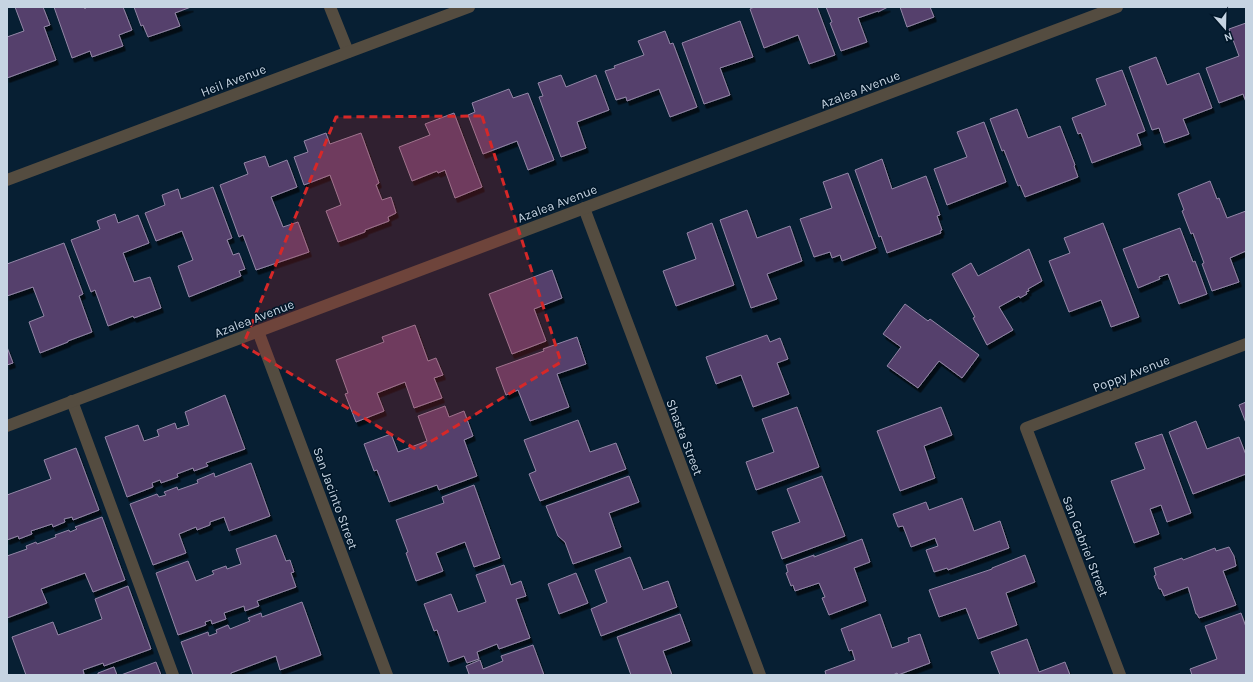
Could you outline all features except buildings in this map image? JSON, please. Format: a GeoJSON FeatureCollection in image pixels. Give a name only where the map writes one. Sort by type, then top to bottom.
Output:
{"type":"FeatureCollection","features":[{"type":"Feature","properties":{"kind":"street"},"geometry":{"type":"LineString","coordinates":[[330,7],[348,52]]}},
{"type":"Feature","properties":{"kind":"street","name":"Heil Avenue"},"geometry":{"type":"LineString","coordinates":[[7,180],[469,7]]}},
{"type":"Feature","properties":{"kind":"street","name":"Azalea Avenue"},"geometry":{"type":"LineString","coordinates":[[7,426],[1117,7]]}},
{"type":"Feature","properties":{"kind":"street","name":"Shasta Street"},"geometry":{"type":"LineString","coordinates":[[584,208],[760,675]]}},
{"type":"Feature","properties":{"kind":"street","name":"San Jacinto Street"},"geometry":{"type":"LineString","coordinates":[[258,331],[387,675]]}},
{"type":"Feature","properties":{"kind":"street","name":"Poppy Avenue"},"geometry":{"type":"LineString","coordinates":[[1026,428],[1246,344]]}},
{"type":"Feature","properties":{"kind":"street"},"geometry":{"type":"LineString","coordinates":[[72,401],[173,675]]}},
{"type":"Feature","properties":{"kind":"street","name":"San Gabriel Street"},"geometry":{"type":"LineString","coordinates":[[1026,428],[1120,675]]}},
{"type":"Feature","properties":{"kind":"highlighted area"},"geometry":{"type":"Polygon","coordinates":[[[482,116],[561,362],[417,450],[243,345],[336,117],[482,116]]]}}]}
